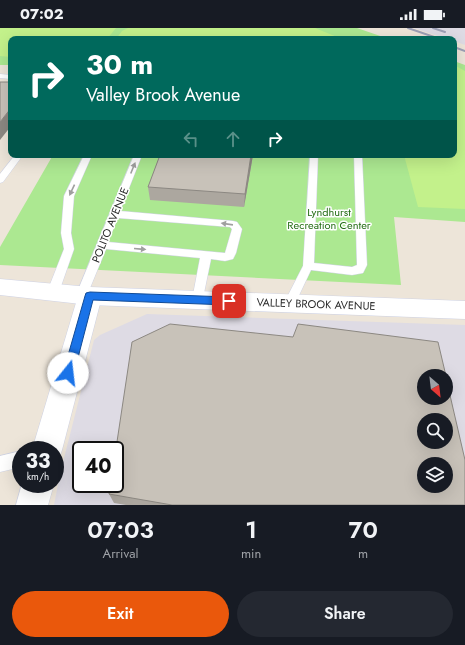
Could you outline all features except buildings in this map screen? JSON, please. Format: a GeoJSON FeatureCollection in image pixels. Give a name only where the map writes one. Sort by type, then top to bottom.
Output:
{"type":"FeatureCollection","features":[{"type":"Feature","properties":{"kind":"street","name":"VALLEY BROOK AVENUE"},"geometry":{"type":"LineString","coordinates":[[0,287],[86,296],[465,310]]}},
{"type":"Feature","properties":{"kind":"street","name":"POLITO AVENUE"},"geometry":{"type":"LineString","coordinates":[[49,441],[86,296]]}},
{"type":"Feature","properties":{"kind":"street"},"geometry":{"type":"LineString","coordinates":[[32,505],[35,493]]}},
{"type":"Feature","properties":{"kind":"lane"},"geometry":{"type":"LineString","coordinates":[[0,180],[17,158]]}},
{"type":"Feature","properties":{"kind":"lane"},"geometry":{"type":"LineString","coordinates":[[53,292],[69,249],[66,232],[69,196],[87,158]]}},
{"type":"Feature","properties":{"kind":"lane","name":"POLITO AVENUE"},"geometry":{"type":"LineString","coordinates":[[86,296],[102,246],[137,158]]}},
{"type":"Feature","properties":{"kind":"lane"},"geometry":{"type":"LineString","coordinates":[[290,303],[308,266],[314,158]]}},
{"type":"Feature","properties":{"kind":"lane"},"geometry":{"type":"LineString","coordinates":[[308,266],[352,272],[359,270],[362,265],[358,158]]}},
{"type":"Feature","properties":{"kind":"lane"},"geometry":{"type":"LineString","coordinates":[[102,246],[229,256],[237,230],[236,226],[233,224],[114,214]]}},
{"type":"Feature","properties":{"kind":"lane"},"geometry":{"type":"LineString","coordinates":[[198,300],[206,255]]}},
{"type":"Feature","properties":{"kind":"lane"},"geometry":{"type":"LineString","coordinates":[[0,464],[12,461]]}},
{"type":"Feature","properties":{"kind":"shaded area"},"geometry":{"type":"Polygon","coordinates":[[[414,28],[465,28],[465,45],[457,42],[457,36],[438,36],[414,28]]]}},
{"type":"Feature","properties":{"kind":"shaded area"},"geometry":{"type":"Polygon","coordinates":[[[147,314],[465,325],[465,505],[54,505],[56,493],[64,493],[64,458],[94,340],[100,335],[147,314]]]}},
{"type":"Feature","properties":{"kind":"green space"},"geometry":{"type":"Polygon","coordinates":[[[0,28],[357,28],[380,36],[8,36],[8,65],[0,65],[0,28]]]}},
{"type":"Feature","properties":{"kind":"green space"},"geometry":{"type":"Polygon","coordinates":[[[0,28],[116,28],[109,36],[8,36],[8,57],[0,56],[0,28]]]}},
{"type":"Feature","properties":{"kind":"green space"},"geometry":{"type":"Polygon","coordinates":[[[128,28],[315,28],[335,36],[118,36],[122,31],[128,28]]]}},
{"type":"Feature","properties":{"kind":"green space","name":"Lyndhurst Recreation Center"},"geometry":{"type":"Polygon","coordinates":[[[457,62],[465,65],[465,222],[394,217],[401,285],[0,265],[0,247],[51,158],[457,158],[457,62]]]}},
{"type":"Feature","properties":{"kind":"green space"},"geometry":{"type":"Polygon","coordinates":[[[457,67],[465,71],[465,209],[418,207],[405,158],[457,158],[457,67]]]}},
{"type":"Feature","properties":{"kind":"railway"},"geometry":{"type":"LineString","coordinates":[[408,28],[431,36]]}},
{"type":"Feature","properties":{"kind":"railway"},"geometry":{"type":"LineString","coordinates":[[433,28],[445,32]]}},
{"type":"Feature","properties":{"kind":"railway"},"geometry":{"type":"LineString","coordinates":[[457,48],[465,51]]}},
{"type":"Feature","properties":{"kind":"route"},"geometry":{"type":"LineString","coordinates":[[68,373],[90,296],[229,301]]}}]}
